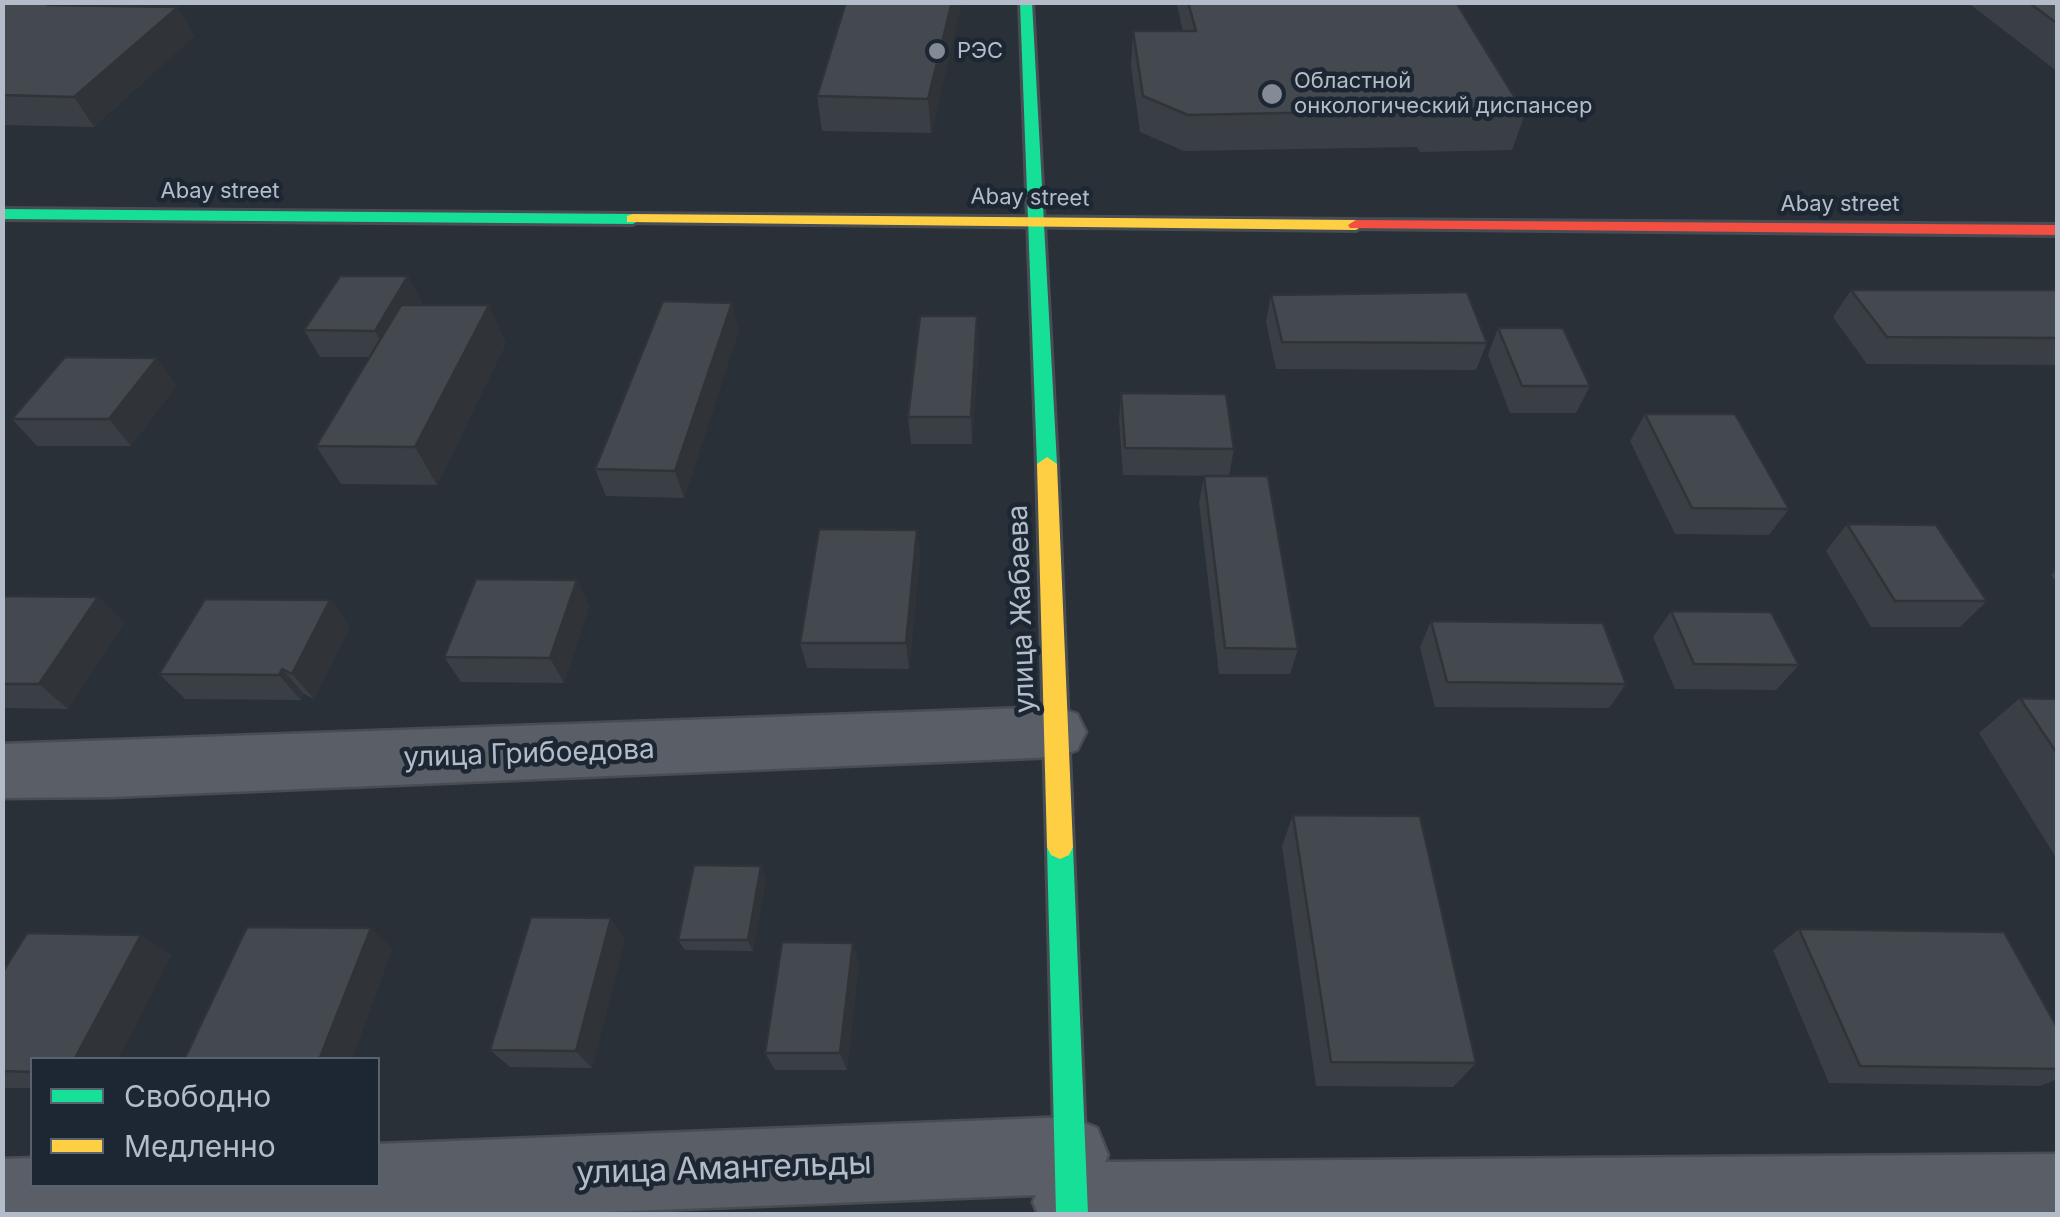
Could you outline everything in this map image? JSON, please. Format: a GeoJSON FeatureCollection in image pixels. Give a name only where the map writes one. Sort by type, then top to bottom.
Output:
{"type":"FeatureCollection","features":[{"type":"Feature","properties":{"kind":"street","name":"улица Жабаева"},"geometry":{"type":"LineString","coordinates":[[1026,2],[1039,223],[1071,1191]]}},
{"type":"Feature","properties":{"kind":"street","name":"Abay street"},"geometry":{"type":"LineString","coordinates":[[2,214],[2058,230]]}},
{"type":"Feature","properties":{"kind":"street","name":"улица Грибоедова"},"geometry":{"type":"LineString","coordinates":[[2,770],[112,770],[1056,732]]}},
{"type":"Feature","properties":{"kind":"street","name":"улица Амангельды"},"geometry":{"type":"LineString","coordinates":[[380,1183],[1071,1191],[2058,1193]]}},
{"type":"Feature","properties":{"kind":"street"},"geometry":{"type":"LineString","coordinates":[[2,1198],[263,1187]]}},
{"type":"Feature","properties":{"kind":"building"},"geometry":{"type":"Polygon","coordinates":[[[2,2],[178,7],[74,97],[2,95],[2,2]]]}},
{"type":"Feature","properties":{"kind":"building"},"geometry":{"type":"Polygon","coordinates":[[[846,2],[952,2],[928,99],[817,96],[846,2]]]}},
{"type":"Feature","properties":{"kind":"building"},"geometry":{"type":"Polygon","coordinates":[[[1188,2],[1456,2],[1525,114],[1430,116],[1427,110],[1188,115],[1143,96],[1133,31],[1196,31],[1188,2]]]}},
{"type":"Feature","properties":{"kind":"building"},"geometry":{"type":"Polygon","coordinates":[[[2028,2],[2058,2],[2058,24],[2028,2]]]}},
{"type":"Feature","properties":{"kind":"building"},"geometry":{"type":"Polygon","coordinates":[[[340,276],[408,276],[375,331],[304,330],[340,276]]]}},
{"type":"Feature","properties":{"kind":"building"},"geometry":{"type":"Polygon","coordinates":[[[1851,290],[2058,290],[2058,338],[1887,337],[1851,290]]]}},
{"type":"Feature","properties":{"kind":"building"},"geometry":{"type":"Polygon","coordinates":[[[1467,292],[1487,343],[1282,342],[1271,295],[1467,292]]]}},
{"type":"Feature","properties":{"kind":"building"},"geometry":{"type":"Polygon","coordinates":[[[663,301],[732,303],[675,471],[595,469],[663,301]]]}},
{"type":"Feature","properties":{"kind":"building"},"geometry":{"type":"Polygon","coordinates":[[[401,305],[489,305],[415,447],[316,446],[401,305]]]}},
{"type":"Feature","properties":{"kind":"building"},"geometry":{"type":"Polygon","coordinates":[[[920,316],[977,316],[971,417],[908,417],[920,316]]]}},
{"type":"Feature","properties":{"kind":"building"},"geometry":{"type":"Polygon","coordinates":[[[1498,328],[1563,328],[1590,386],[1522,386],[1498,328]]]}},
{"type":"Feature","properties":{"kind":"building"},"geometry":{"type":"Polygon","coordinates":[[[65,357],[157,358],[109,419],[12,419],[65,357]]]}},
{"type":"Feature","properties":{"kind":"building"},"geometry":{"type":"Polygon","coordinates":[[[1121,393],[1226,394],[1234,449],[1125,448],[1121,393]]]}},
{"type":"Feature","properties":{"kind":"building"},"geometry":{"type":"Polygon","coordinates":[[[1645,414],[1735,414],[1789,509],[1692,508],[1645,414]]]}},
{"type":"Feature","properties":{"kind":"building"},"geometry":{"type":"Polygon","coordinates":[[[1204,476],[1268,476],[1298,649],[1225,648],[1204,476]]]}},
{"type":"Feature","properties":{"kind":"building"},"geometry":{"type":"Polygon","coordinates":[[[1847,524],[1936,525],[1987,601],[1895,601],[1847,524]]]}},
{"type":"Feature","properties":{"kind":"building"},"geometry":{"type":"Polygon","coordinates":[[[819,529],[917,530],[906,643],[800,643],[819,529]]]}},
{"type":"Feature","properties":{"kind":"building"},"geometry":{"type":"Polygon","coordinates":[[[476,579],[577,580],[550,658],[444,657],[476,579]]]}},
{"type":"Feature","properties":{"kind":"building"},"geometry":{"type":"Polygon","coordinates":[[[2,596],[98,597],[39,684],[2,684],[2,596]]]}},
{"type":"Feature","properties":{"kind":"building"},"geometry":{"type":"Polygon","coordinates":[[[205,599],[330,600],[292,674],[282,669],[279,675],[159,674],[205,599]]]}},
{"type":"Feature","properties":{"kind":"building"},"geometry":{"type":"Polygon","coordinates":[[[1671,611],[1771,612],[1799,665],[1694,664],[1671,611]]]}},
{"type":"Feature","properties":{"kind":"building"},"geometry":{"type":"Polygon","coordinates":[[[1431,621],[1603,623],[1626,684],[1447,682],[1431,621]]]}},
{"type":"Feature","properties":{"kind":"building"},"geometry":{"type":"Polygon","coordinates":[[[2020,698],[2058,699],[2058,755],[2020,698]]]}},
{"type":"Feature","properties":{"kind":"building"},"geometry":{"type":"Polygon","coordinates":[[[1293,815],[1420,816],[1476,1063],[1331,1062],[1293,815]]]}},
{"type":"Feature","properties":{"kind":"building"},"geometry":{"type":"Polygon","coordinates":[[[694,865],[761,866],[748,940],[678,940],[694,865]]]}},
{"type":"Feature","properties":{"kind":"building"},"geometry":{"type":"Polygon","coordinates":[[[531,917],[611,918],[576,1051],[490,1050],[531,917]]]}},
{"type":"Feature","properties":{"kind":"building"},"geometry":{"type":"Polygon","coordinates":[[[247,927],[371,928],[320,1057],[185,1057],[247,927]]]}},
{"type":"Feature","properties":{"kind":"building"},"geometry":{"type":"Polygon","coordinates":[[[1799,929],[2004,932],[2058,1029],[2058,1069],[1860,1066],[1799,929]]]}},
{"type":"Feature","properties":{"kind":"building"},"geometry":{"type":"Polygon","coordinates":[[[27,933],[141,935],[76,1057],[30,1057],[30,1072],[2,1071],[2,973],[27,933]]]}},
{"type":"Feature","properties":{"kind":"building"},"geometry":{"type":"Polygon","coordinates":[[[782,942],[853,943],[840,1053],[765,1053],[782,942]]]}},
{"type":"Feature","properties":{"kind":"traffic: fast"},"geometry":{"type":"LineString","coordinates":[[1026,2],[1047,464]]}},
{"type":"Feature","properties":{"kind":"traffic: fast"},"geometry":{"type":"LineString","coordinates":[[2,214],[633,219]]}},
{"type":"Feature","properties":{"kind":"traffic: fast"},"geometry":{"type":"LineString","coordinates":[[1060,847],[1072,1214]]}},
{"type":"Feature","properties":{"kind":"traffic: slow"},"geometry":{"type":"LineString","coordinates":[[633,219],[1356,225]]}},
{"type":"Feature","properties":{"kind":"traffic: slow"},"geometry":{"type":"LineString","coordinates":[[1047,464],[1060,847]]}},
{"type":"Feature","properties":{"kind":"traffic: jam"},"geometry":{"type":"LineString","coordinates":[[1356,225],[2058,230]]}},
{"type":"Feature","properties":{"kind":"place","name":"РЭС"},"geometry":{"type":"Point","coordinates":[937,51]}},
{"type":"Feature","properties":{"kind":"place","name":"Областной онкологический диспансер"},"geometry":{"type":"Point","coordinates":[1272,94]}}]}
